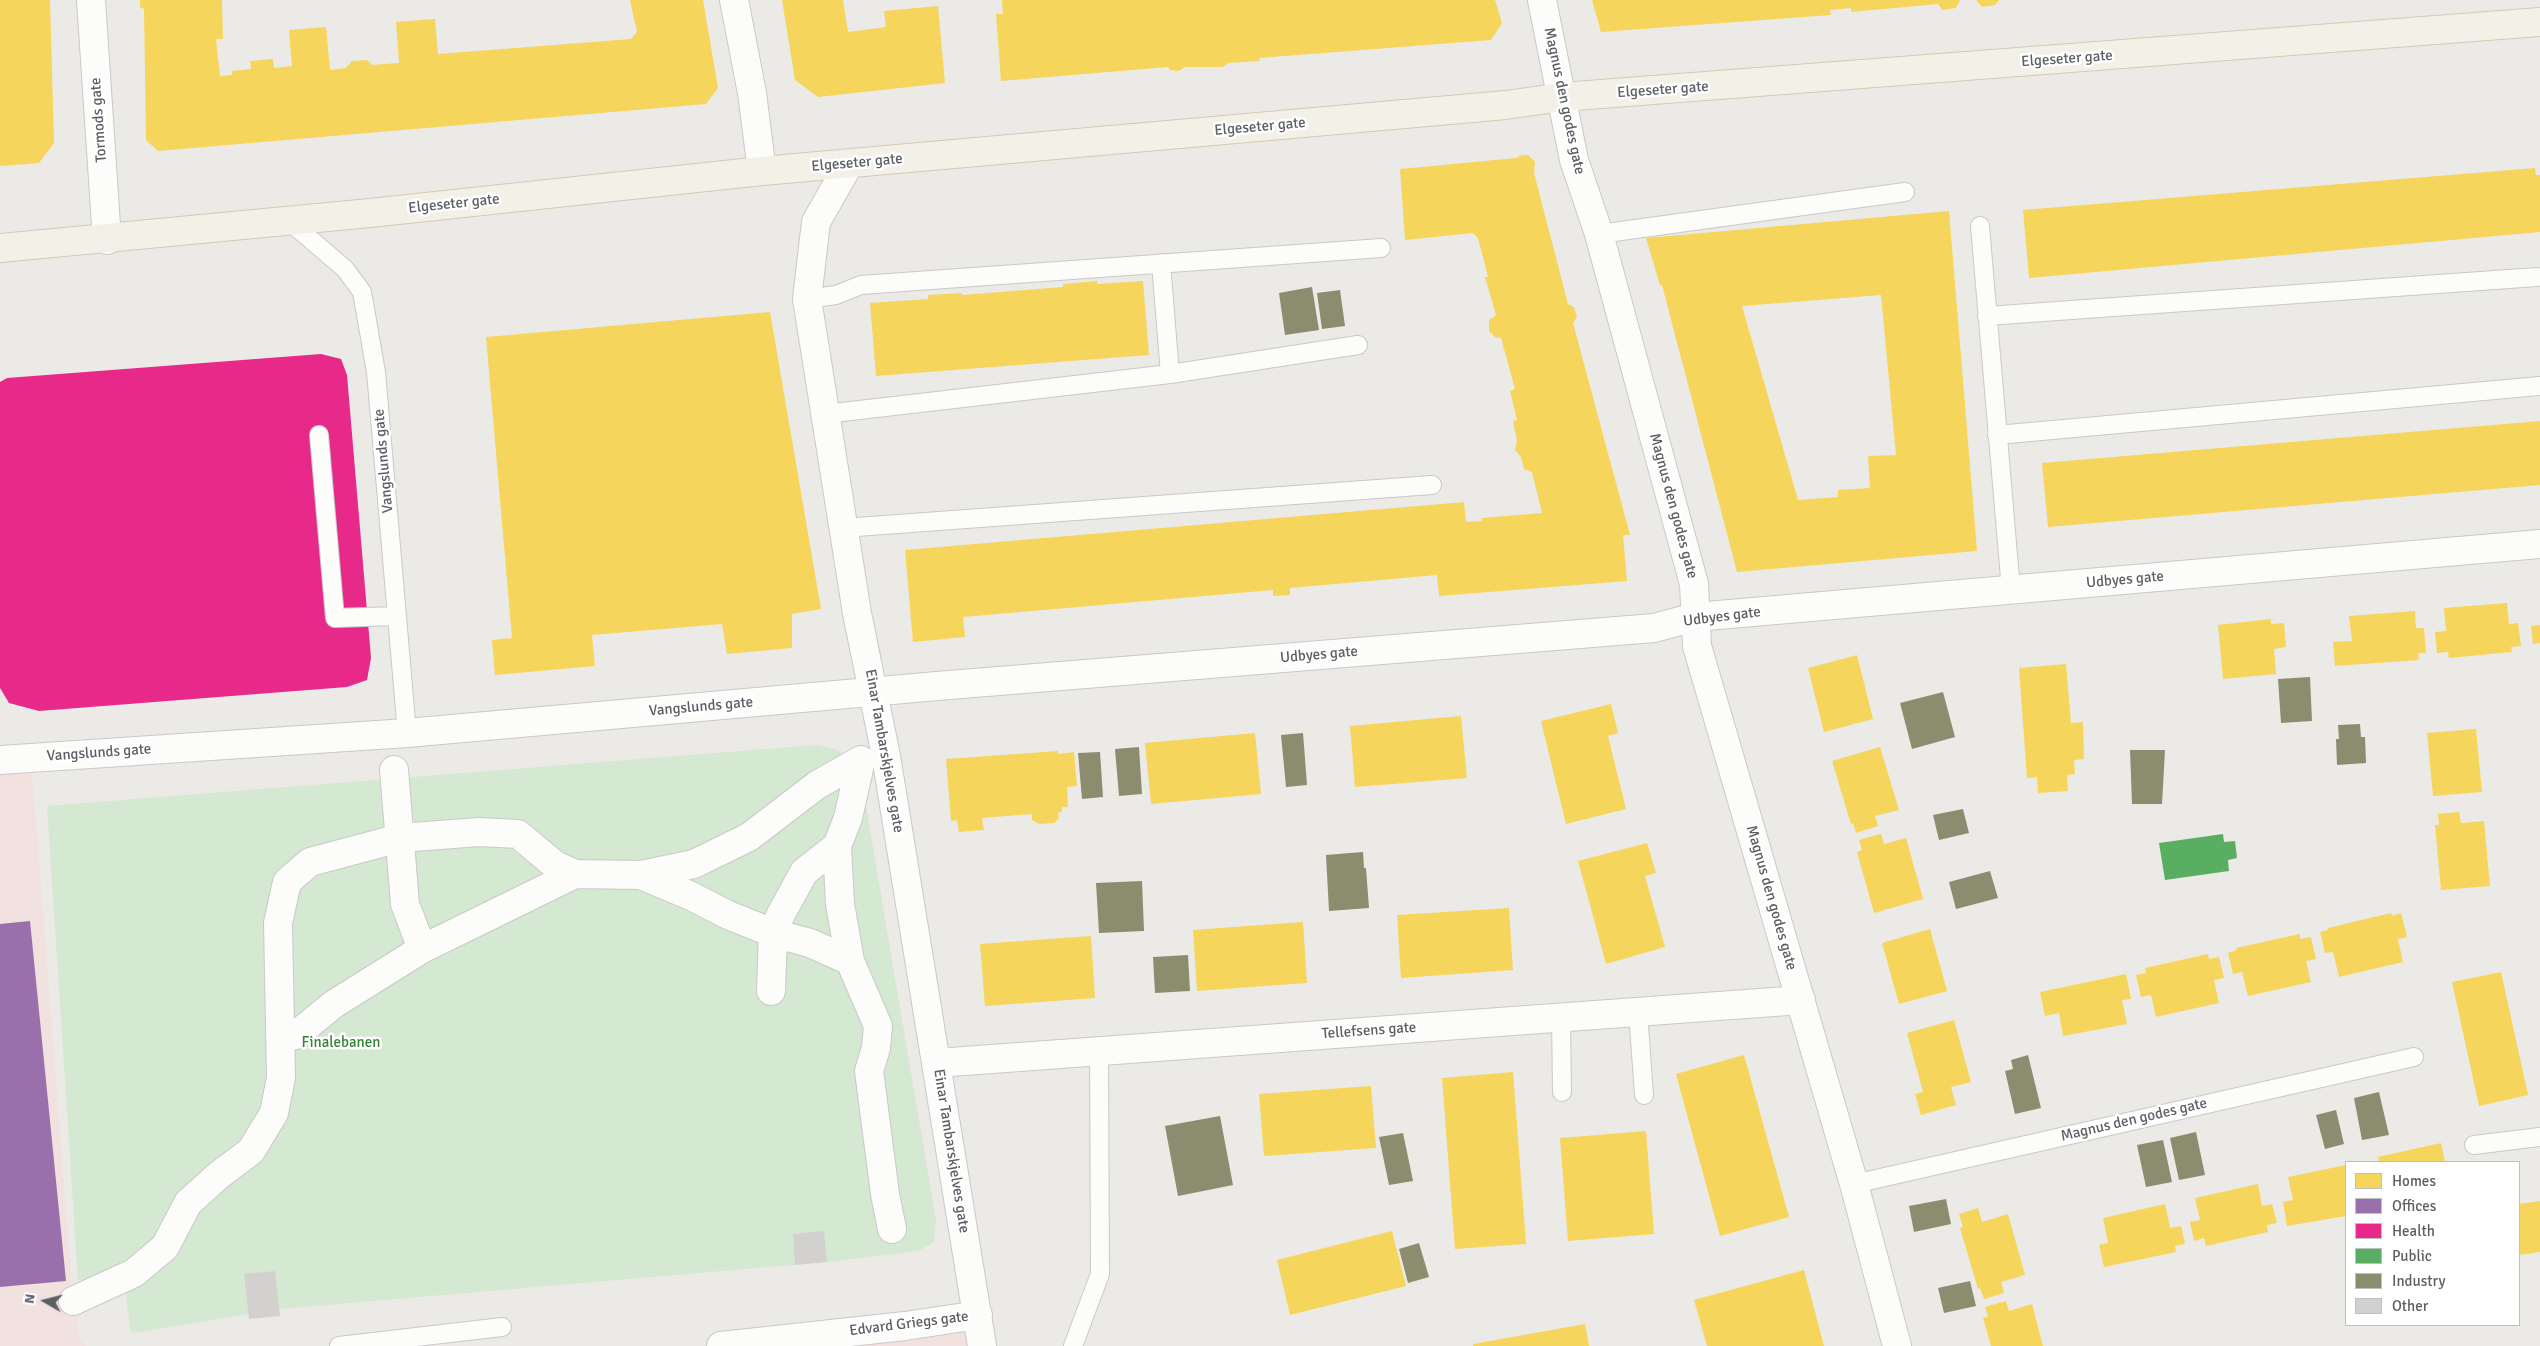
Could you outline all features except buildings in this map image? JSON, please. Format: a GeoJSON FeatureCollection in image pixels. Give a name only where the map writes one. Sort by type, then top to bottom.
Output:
{"type":"FeatureCollection","features":[{"type":"Feature","properties":{"kind":"main road","name":"Elgeseter gate"},"geometry":{"type":"LineString","coordinates":[[0,248],[107,240],[762,172],[1506,105],[1562,97],[2534,24]]}},
{"type":"Feature","properties":{"kind":"street","name":"Tormods gate"},"geometry":{"type":"LineString","coordinates":[[91,0],[107,240]]}},
{"type":"Feature","properties":{"kind":"street"},"geometry":{"type":"LineString","coordinates":[[734,0],[752,93],[762,172]]}},
{"type":"Feature","properties":{"kind":"street","name":"Magnus den godes gate"},"geometry":{"type":"LineString","coordinates":[[1542,0],[1574,160],[1599,234],[1694,584],[1697,646],[1854,1184],[1897,1346]]}},
{"type":"Feature","properties":{"kind":"street","name":"Einar Tambarskjelves gate"},"geometry":{"type":"LineString","coordinates":[[849,164],[816,222],[807,299],[857,613],[874,692],[937,1063],[982,1346]]}},
{"type":"Feature","properties":{"kind":"street","name":"Udbyes gate"},"geometry":{"type":"LineString","coordinates":[[874,692],[1654,628],[1695,617],[2540,544]]}},
{"type":"Feature","properties":{"kind":"street","name":"Vangslunds gate"},"geometry":{"type":"LineString","coordinates":[[0,760],[407,733],[874,692]]}},
{"type":"Feature","properties":{"kind":"street"},"geometry":{"type":"LineString","coordinates":[[74,1301],[134,1273],[165,1247],[188,1203],[219,1174],[251,1151],[274,1113],[281,1078],[278,924],[287,882],[310,862],[400,838],[479,832],[518,834],[555,866],[574,874],[641,875],[694,864],[749,837],[817,785],[861,760],[848,818],[837,846],[840,904],[850,961],[878,1026],[876,1048],[869,1071],[885,1194],[892,1229]]}},
{"type":"Feature","properties":{"kind":"street"},"geometry":{"type":"LineString","coordinates":[[394,770],[405,904],[422,950]]}},
{"type":"Feature","properties":{"kind":"street"},"geometry":{"type":"LineString","coordinates":[[771,991],[773,933],[804,872],[837,846]]}},
{"type":"Feature","properties":{"kind":"street"},"geometry":{"type":"LineString","coordinates":[[280,1038],[296,1035],[334,1004],[422,950],[574,874]]}},
{"type":"Feature","properties":{"kind":"street"},"geometry":{"type":"LineString","coordinates":[[641,875],[773,933],[810,943],[850,961]]}},
{"type":"Feature","properties":{"kind":"street","name":"Tellefsens gate"},"geometry":{"type":"LineString","coordinates":[[937,1063],[1801,1000]]}},
{"type":"Feature","properties":{"kind":"street","name":"Edvard Griegs gate"},"geometry":{"type":"LineString","coordinates":[[721,1346],[906,1326],[978,1315]]}},
{"type":"Feature","properties":{"kind":"lane"},"geometry":{"type":"LineString","coordinates":[[1599,234],[1905,192]]}},
{"type":"Feature","properties":{"kind":"lane","name":"Vangslunds gate"},"geometry":{"type":"LineString","coordinates":[[289,221],[345,269],[362,292],[376,372],[407,733]]}},
{"type":"Feature","properties":{"kind":"lane"},"geometry":{"type":"LineString","coordinates":[[1980,226],[2012,590]]}},
{"type":"Feature","properties":{"kind":"lane"},"geometry":{"type":"LineString","coordinates":[[807,299],[836,295],[860,285],[1381,248]]}},
{"type":"Feature","properties":{"kind":"lane"},"geometry":{"type":"LineString","coordinates":[[1161,263],[1170,374]]}},
{"type":"Feature","properties":{"kind":"lane"},"geometry":{"type":"LineString","coordinates":[[1987,316],[2537,277]]}},
{"type":"Feature","properties":{"kind":"lane"},"geometry":{"type":"LineString","coordinates":[[825,414],[1170,374],[1358,345]]}},
{"type":"Feature","properties":{"kind":"lane"},"geometry":{"type":"LineString","coordinates":[[1997,435],[2540,386]]}},
{"type":"Feature","properties":{"kind":"lane"},"geometry":{"type":"LineString","coordinates":[[320,435],[335,618],[397,616]]}},
{"type":"Feature","properties":{"kind":"lane"},"geometry":{"type":"LineString","coordinates":[[843,528],[1432,485]]}},
{"type":"Feature","properties":{"kind":"lane"},"geometry":{"type":"LineString","coordinates":[[1638,1012],[1644,1095]]}},
{"type":"Feature","properties":{"kind":"lane"},"geometry":{"type":"LineString","coordinates":[[1561,1017],[1562,1092]]}},
{"type":"Feature","properties":{"kind":"lane"},"geometry":{"type":"LineString","coordinates":[[1073,1346],[1100,1274],[1098,1051]]}},
{"type":"Feature","properties":{"kind":"lane","name":"Magnus den godes gate"},"geometry":{"type":"LineString","coordinates":[[1854,1184],[2414,1057]]}},
{"type":"Feature","properties":{"kind":"lane"},"geometry":{"type":"LineString","coordinates":[[2474,1145],[2540,1137]]}},
{"type":"Feature","properties":{"kind":"lane"},"geometry":{"type":"LineString","coordinates":[[339,1346],[502,1327]]}},
{"type":"Feature","properties":{"kind":"shaded area"},"geometry":{"type":"Polygon","coordinates":[[[31,757],[73,1301],[80,1340],[86,1346],[0,1346],[0,760],[31,757]]]}},
{"type":"Feature","properties":{"kind":"shaded area"},"geometry":{"type":"Polygon","coordinates":[[[978,1315],[982,1346],[721,1346],[978,1315]]]}},
{"type":"Feature","properties":{"kind":"green space","name":"Finalebanen"},"geometry":{"type":"Polygon","coordinates":[[[816,745],[836,749],[849,759],[861,776],[936,1221],[934,1242],[918,1251],[827,1262],[280,1309],[131,1333],[123,1277],[78,1280],[47,806],[816,745]]]}}]}
